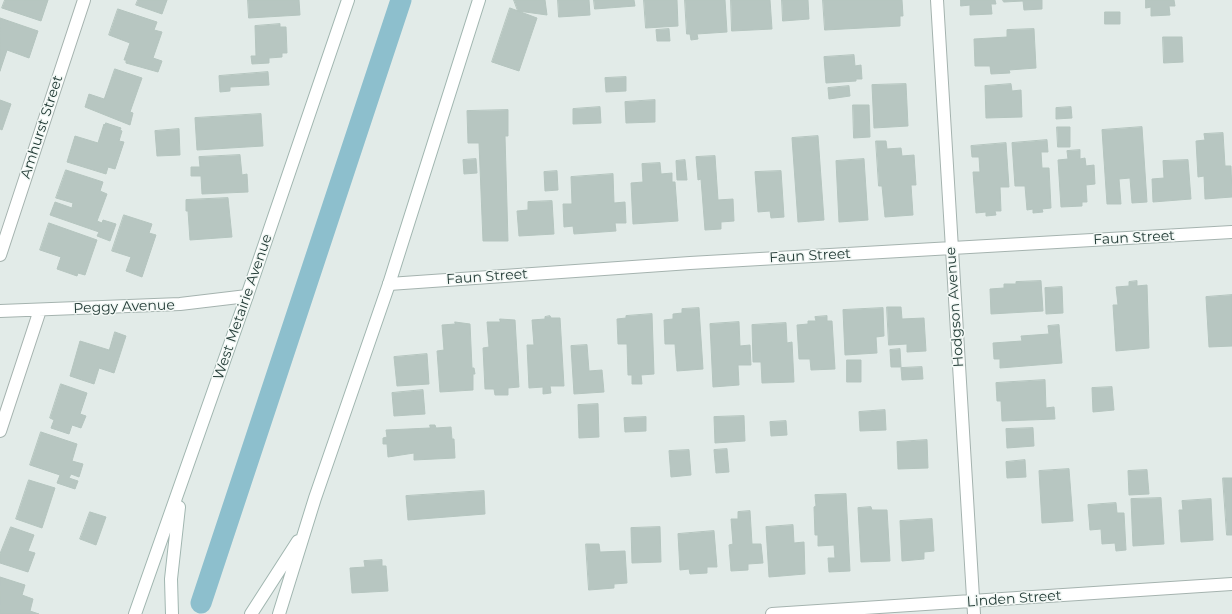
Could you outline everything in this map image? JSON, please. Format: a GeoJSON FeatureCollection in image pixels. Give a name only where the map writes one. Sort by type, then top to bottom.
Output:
{"type":"FeatureCollection","features":[{"type":"Feature","properties":{"kind":"street","name":"Amhurst Street"},"geometry":{"type":"LineString","coordinates":[[0,255],[84,0]]}},
{"type":"Feature","properties":{"kind":"street","name":"West Metairie Avenue"},"geometry":{"type":"LineString","coordinates":[[135,614],[248,296],[348,0]]}},
{"type":"Feature","properties":{"kind":"street"},"geometry":{"type":"LineString","coordinates":[[279,614],[305,529],[389,284],[479,0]]}},
{"type":"Feature","properties":{"kind":"street","name":"Hodgson Avenue"},"geometry":{"type":"LineString","coordinates":[[937,0],[974,614]]}},
{"type":"Feature","properties":{"kind":"street","name":"Faun Street"},"geometry":{"type":"LineString","coordinates":[[389,284],[698,262],[952,249],[1232,232]]}},
{"type":"Feature","properties":{"kind":"street","name":"Peggy Avenue"},"geometry":{"type":"LineString","coordinates":[[0,311],[180,304],[248,296]]}},
{"type":"Feature","properties":{"kind":"street"},"geometry":{"type":"LineString","coordinates":[[0,431],[40,310]]}},
{"type":"Feature","properties":{"kind":"street"},"geometry":{"type":"LineString","coordinates":[[172,614],[170,579],[184,478]]}},
{"type":"Feature","properties":{"kind":"street"},"geometry":{"type":"LineString","coordinates":[[251,614],[305,529]]}},
{"type":"Feature","properties":{"kind":"street","name":"Linden Street"},"geometry":{"type":"LineString","coordinates":[[772,614],[1232,584]]}},
{"type":"Feature","properties":{"kind":"building"},"geometry":{"type":"Polygon","coordinates":[[[5,0],[48,0],[41,21],[2,8],[5,0]]]}},
{"type":"Feature","properties":{"kind":"building"},"geometry":{"type":"Polygon","coordinates":[[[138,0],[167,0],[162,14],[136,5],[138,0]]]}},
{"type":"Feature","properties":{"kind":"building"},"geometry":{"type":"Polygon","coordinates":[[[248,0],[299,0],[300,15],[249,18],[248,0]]]}},
{"type":"Feature","properties":{"kind":"building"},"geometry":{"type":"Polygon","coordinates":[[[514,0],[545,0],[547,15],[518,11],[514,0]]]}},
{"type":"Feature","properties":{"kind":"building"},"geometry":{"type":"Polygon","coordinates":[[[558,0],[589,0],[590,15],[559,17],[558,0]]]}},
{"type":"Feature","properties":{"kind":"building"},"geometry":{"type":"Polygon","coordinates":[[[594,0],[634,0],[635,6],[595,9],[594,0]]]}},
{"type":"Feature","properties":{"kind":"building"},"geometry":{"type":"Polygon","coordinates":[[[644,0],[677,0],[678,26],[646,28],[644,0]]]}},
{"type":"Feature","properties":{"kind":"building"},"geometry":{"type":"Polygon","coordinates":[[[685,0],[725,0],[727,32],[697,34],[698,39],[691,40],[690,34],[687,34],[685,0]]]}},
{"type":"Feature","properties":{"kind":"building"},"geometry":{"type":"Polygon","coordinates":[[[731,0],[770,0],[772,29],[732,31],[731,0]]]}},
{"type":"Feature","properties":{"kind":"building"},"geometry":{"type":"Polygon","coordinates":[[[782,0],[808,0],[809,19],[783,21],[782,0]]]}},
{"type":"Feature","properties":{"kind":"building"},"geometry":{"type":"Polygon","coordinates":[[[823,0],[902,0],[903,16],[900,16],[900,26],[825,30],[823,0]]]}},
{"type":"Feature","properties":{"kind":"building"},"geometry":{"type":"Polygon","coordinates":[[[961,0],[995,0],[996,4],[991,4],[992,14],[970,15],[970,5],[961,6],[961,0]]]}},
{"type":"Feature","properties":{"kind":"building"},"geometry":{"type":"Polygon","coordinates":[[[1003,0],[1042,0],[1042,9],[1024,10],[1023,1],[1004,2],[1003,0]]]}},
{"type":"Feature","properties":{"kind":"building"},"geometry":{"type":"Polygon","coordinates":[[[1146,0],[1174,0],[1175,6],[1169,6],[1170,15],[1151,16],[1151,7],[1146,8],[1146,0]]]}},
{"type":"Feature","properties":{"kind":"building"},"geometry":{"type":"Polygon","coordinates":[[[510,8],[537,18],[519,71],[492,62],[510,8]]]}},
{"type":"Feature","properties":{"kind":"building"},"geometry":{"type":"Polygon","coordinates":[[[118,9],[157,22],[154,30],[162,32],[153,58],[162,61],[158,72],[126,63],[126,60],[124,60],[130,43],[109,35],[118,9]]]}},
{"type":"Feature","properties":{"kind":"building"},"geometry":{"type":"Polygon","coordinates":[[[1105,12],[1120,12],[1120,24],[1105,24],[1105,12]]]}},
{"type":"Feature","properties":{"kind":"building"},"geometry":{"type":"Polygon","coordinates":[[[0,18],[38,31],[29,58],[7,50],[0,71],[0,18]]]}},
{"type":"Feature","properties":{"kind":"building"},"geometry":{"type":"Polygon","coordinates":[[[280,24],[280,27],[286,27],[287,53],[282,53],[282,57],[269,58],[269,63],[252,64],[251,56],[256,56],[255,26],[280,24]]]}},
{"type":"Feature","properties":{"kind":"building"},"geometry":{"type":"Polygon","coordinates":[[[669,29],[670,41],[657,41],[656,30],[669,29]]]}},
{"type":"Feature","properties":{"kind":"building"},"geometry":{"type":"Polygon","coordinates":[[[1034,29],[1036,68],[1009,70],[1010,73],[991,74],[990,66],[975,66],[974,39],[1007,37],[1007,30],[1034,29]]]}},
{"type":"Feature","properties":{"kind":"building"},"geometry":{"type":"Polygon","coordinates":[[[1163,37],[1182,37],[1183,62],[1164,63],[1163,37]]]}},
{"type":"Feature","properties":{"kind":"building"},"geometry":{"type":"Polygon","coordinates":[[[854,55],[855,66],[861,65],[862,79],[856,79],[856,81],[826,83],[824,57],[854,55]]]}},
{"type":"Feature","properties":{"kind":"building"},"geometry":{"type":"Polygon","coordinates":[[[115,69],[142,78],[130,112],[133,113],[130,125],[85,107],[89,94],[104,99],[115,69]]]}},
{"type":"Feature","properties":{"kind":"building"},"geometry":{"type":"Polygon","coordinates":[[[268,72],[269,85],[230,87],[230,91],[220,92],[219,76],[268,72]]]}},
{"type":"Feature","properties":{"kind":"building"},"geometry":{"type":"Polygon","coordinates":[[[626,77],[626,91],[606,92],[605,78],[626,77]]]}},
{"type":"Feature","properties":{"kind":"building"},"geometry":{"type":"Polygon","coordinates":[[[906,84],[908,126],[874,128],[872,85],[906,84]]]}},
{"type":"Feature","properties":{"kind":"building"},"geometry":{"type":"Polygon","coordinates":[[[1011,84],[1012,91],[1021,90],[1022,117],[986,118],[985,86],[1011,84]]]}},
{"type":"Feature","properties":{"kind":"building"},"geometry":{"type":"Polygon","coordinates":[[[849,86],[850,96],[829,99],[828,88],[849,86]]]}},
{"type":"Feature","properties":{"kind":"building"},"geometry":{"type":"Polygon","coordinates":[[[0,100],[11,104],[2,130],[0,129],[0,100]]]}},
{"type":"Feature","properties":{"kind":"building"},"geometry":{"type":"Polygon","coordinates":[[[655,100],[655,122],[626,123],[625,102],[655,100]]]}},
{"type":"Feature","properties":{"kind":"building"},"geometry":{"type":"Polygon","coordinates":[[[853,105],[869,105],[870,137],[854,138],[853,105]]]}},
{"type":"Feature","properties":{"kind":"building"},"geometry":{"type":"Polygon","coordinates":[[[600,107],[601,123],[573,124],[573,109],[600,107]]]}},
{"type":"Feature","properties":{"kind":"building"},"geometry":{"type":"Polygon","coordinates":[[[1071,107],[1072,118],[1056,119],[1056,108],[1071,107]]]}},
{"type":"Feature","properties":{"kind":"building"},"geometry":{"type":"Polygon","coordinates":[[[508,110],[508,136],[505,136],[508,241],[483,241],[479,143],[468,143],[467,111],[508,110]]]}},
{"type":"Feature","properties":{"kind":"building"},"geometry":{"type":"Polygon","coordinates":[[[261,114],[263,146],[197,150],[195,118],[261,114]]]}},
{"type":"Feature","properties":{"kind":"building"},"geometry":{"type":"Polygon","coordinates":[[[106,123],[121,128],[120,130],[122,131],[119,141],[124,142],[115,169],[108,167],[106,174],[67,162],[75,136],[98,143],[104,124],[105,125],[106,123]]]}},
{"type":"Feature","properties":{"kind":"building"},"geometry":{"type":"Polygon","coordinates":[[[1057,127],[1070,127],[1070,147],[1058,147],[1057,127]]]}},
{"type":"Feature","properties":{"kind":"building"},"geometry":{"type":"Polygon","coordinates":[[[1142,127],[1147,202],[1132,203],[1130,178],[1119,179],[1121,204],[1107,204],[1102,130],[1142,127]]]}},
{"type":"Feature","properties":{"kind":"building"},"geometry":{"type":"Polygon","coordinates":[[[179,129],[180,155],[157,156],[155,131],[179,129]]]}},
{"type":"Feature","properties":{"kind":"building"},"geometry":{"type":"Polygon","coordinates":[[[1223,133],[1225,166],[1231,166],[1232,197],[1205,199],[1204,176],[1198,177],[1196,141],[1205,140],[1204,134],[1223,133]]]}},
{"type":"Feature","properties":{"kind":"building"},"geometry":{"type":"Polygon","coordinates":[[[818,136],[824,220],[798,222],[792,138],[818,136]]]}},
{"type":"Feature","properties":{"kind":"building"},"geometry":{"type":"Polygon","coordinates":[[[1047,140],[1048,152],[1041,152],[1042,168],[1049,168],[1051,208],[1042,209],[1043,212],[1033,213],[1033,209],[1027,210],[1025,186],[1015,186],[1012,143],[1047,140]]]}},
{"type":"Feature","properties":{"kind":"building"},"geometry":{"type":"Polygon","coordinates":[[[876,141],[886,141],[887,149],[901,148],[902,156],[914,155],[916,185],[911,185],[913,215],[885,217],[882,186],[879,186],[876,141]]]}},
{"type":"Feature","properties":{"kind":"building"},"geometry":{"type":"Polygon","coordinates":[[[1006,143],[1009,187],[1000,187],[1001,211],[995,211],[996,215],[986,216],[986,212],[976,213],[973,172],[980,172],[979,157],[972,157],[971,146],[1006,143]]]}},
{"type":"Feature","properties":{"kind":"building"},"geometry":{"type":"Polygon","coordinates":[[[1080,150],[1080,159],[1085,158],[1086,166],[1094,165],[1095,184],[1086,185],[1087,202],[1082,202],[1082,206],[1061,207],[1058,160],[1068,159],[1067,151],[1080,150]]]}},
{"type":"Feature","properties":{"kind":"building"},"geometry":{"type":"Polygon","coordinates":[[[240,155],[242,175],[247,174],[248,192],[202,194],[201,176],[191,176],[191,167],[200,167],[199,157],[240,155]]]}},
{"type":"Feature","properties":{"kind":"building"},"geometry":{"type":"Polygon","coordinates":[[[715,156],[718,200],[733,199],[734,221],[721,222],[721,229],[705,230],[701,179],[698,180],[696,157],[715,156]]]}},
{"type":"Feature","properties":{"kind":"building"},"geometry":{"type":"Polygon","coordinates":[[[476,159],[477,173],[464,174],[463,160],[476,159]]]}},
{"type":"Feature","properties":{"kind":"building"},"geometry":{"type":"Polygon","coordinates":[[[864,159],[868,220],[839,222],[836,161],[864,159]]]}},
{"type":"Feature","properties":{"kind":"building"},"geometry":{"type":"Polygon","coordinates":[[[685,160],[687,180],[677,180],[676,161],[685,160]]]}},
{"type":"Feature","properties":{"kind":"building"},"geometry":{"type":"Polygon","coordinates":[[[1188,160],[1191,199],[1153,202],[1152,179],[1164,178],[1163,161],[1188,160]]]}},
{"type":"Feature","properties":{"kind":"building"},"geometry":{"type":"Polygon","coordinates":[[[660,163],[661,174],[672,173],[672,182],[675,182],[678,221],[633,224],[631,183],[643,182],[642,164],[660,163]]]}},
{"type":"Feature","properties":{"kind":"building"},"geometry":{"type":"Polygon","coordinates":[[[66,170],[103,182],[100,191],[107,194],[97,221],[102,223],[103,220],[116,224],[110,241],[97,236],[99,232],[50,215],[55,202],[72,208],[73,203],[56,198],[66,170]]]}},
{"type":"Feature","properties":{"kind":"building"},"geometry":{"type":"Polygon","coordinates":[[[557,171],[558,190],[545,191],[544,172],[557,171]]]}},
{"type":"Feature","properties":{"kind":"building"},"geometry":{"type":"Polygon","coordinates":[[[781,171],[784,217],[771,218],[770,211],[758,212],[755,172],[781,171]]]}},
{"type":"Feature","properties":{"kind":"building"},"geometry":{"type":"Polygon","coordinates":[[[613,174],[614,203],[625,202],[626,223],[615,223],[616,231],[574,234],[573,226],[564,227],[563,204],[572,204],[571,177],[613,174]]]}},
{"type":"Feature","properties":{"kind":"building"},"geometry":{"type":"Polygon","coordinates":[[[228,198],[232,237],[190,240],[186,200],[228,198]]]}},
{"type":"Feature","properties":{"kind":"building"},"geometry":{"type":"Polygon","coordinates":[[[552,201],[554,234],[519,236],[517,211],[528,210],[528,202],[552,201]]]}},
{"type":"Feature","properties":{"kind":"building"},"geometry":{"type":"Polygon","coordinates":[[[124,215],[152,224],[149,233],[156,235],[142,277],[126,271],[131,257],[112,251],[124,215]]]}},
{"type":"Feature","properties":{"kind":"building"},"geometry":{"type":"Polygon","coordinates":[[[49,223],[97,240],[85,275],[78,273],[77,276],[57,269],[61,257],[40,250],[49,223]]]}},
{"type":"Feature","properties":{"kind":"building"},"geometry":{"type":"Polygon","coordinates":[[[1041,281],[1043,311],[991,314],[990,289],[1004,288],[1004,284],[1016,284],[1016,282],[1041,281]]]}},
{"type":"Feature","properties":{"kind":"building"},"geometry":{"type":"Polygon","coordinates":[[[1137,281],[1137,286],[1147,285],[1149,348],[1116,351],[1113,305],[1118,305],[1116,287],[1129,286],[1129,282],[1137,281]]]}},
{"type":"Feature","properties":{"kind":"building"},"geometry":{"type":"Polygon","coordinates":[[[1062,287],[1063,313],[1046,314],[1045,288],[1062,287]]]}},
{"type":"Feature","properties":{"kind":"building"},"geometry":{"type":"Polygon","coordinates":[[[1232,295],[1232,346],[1209,347],[1206,297],[1232,295]]]}},
{"type":"Feature","properties":{"kind":"building"},"geometry":{"type":"Polygon","coordinates":[[[887,307],[901,307],[902,319],[924,318],[926,351],[907,352],[907,344],[889,345],[887,307]]]}},
{"type":"Feature","properties":{"kind":"building"},"geometry":{"type":"Polygon","coordinates":[[[699,308],[703,369],[677,371],[675,344],[665,344],[664,320],[673,319],[673,314],[682,313],[682,309],[699,308]]]}},
{"type":"Feature","properties":{"kind":"building"},"geometry":{"type":"Polygon","coordinates":[[[883,308],[884,336],[876,337],[877,353],[845,355],[843,310],[883,308]]]}},
{"type":"Feature","properties":{"kind":"building"},"geometry":{"type":"Polygon","coordinates":[[[652,314],[654,374],[641,375],[642,384],[632,384],[632,375],[628,375],[627,344],[618,344],[617,319],[626,318],[626,316],[652,314]]]}},
{"type":"Feature","properties":{"kind":"building"},"geometry":{"type":"Polygon","coordinates":[[[550,316],[551,318],[560,318],[564,386],[550,386],[551,393],[543,394],[543,387],[529,388],[527,345],[534,345],[532,320],[545,319],[545,317],[550,316]]]}},
{"type":"Feature","properties":{"kind":"building"},"geometry":{"type":"Polygon","coordinates":[[[827,316],[827,321],[832,321],[835,369],[811,370],[810,359],[799,359],[797,325],[808,324],[808,321],[816,321],[815,317],[827,316]]]}},
{"type":"Feature","properties":{"kind":"building"},"geometry":{"type":"Polygon","coordinates":[[[500,319],[515,320],[519,387],[508,388],[508,395],[495,395],[494,389],[485,389],[483,348],[489,347],[487,322],[500,322],[500,319]]]}},
{"type":"Feature","properties":{"kind":"building"},"geometry":{"type":"Polygon","coordinates":[[[455,322],[470,324],[472,368],[474,368],[475,374],[473,374],[473,390],[440,392],[437,351],[444,350],[442,325],[455,324],[455,322]]]}},
{"type":"Feature","properties":{"kind":"building"},"geometry":{"type":"Polygon","coordinates":[[[739,322],[740,346],[750,345],[751,365],[738,365],[739,385],[713,387],[710,324],[739,322]]]}},
{"type":"Feature","properties":{"kind":"building"},"geometry":{"type":"Polygon","coordinates":[[[786,323],[787,343],[792,342],[794,382],[762,383],[761,362],[753,362],[752,325],[786,323]]]}},
{"type":"Feature","properties":{"kind":"building"},"geometry":{"type":"Polygon","coordinates":[[[1059,325],[1062,363],[1000,368],[1000,359],[994,359],[993,343],[1022,341],[1021,336],[1049,334],[1048,326],[1059,325]]]}},
{"type":"Feature","properties":{"kind":"building"},"geometry":{"type":"Polygon","coordinates":[[[115,332],[126,336],[114,373],[99,368],[94,384],[70,376],[80,341],[109,350],[115,332]]]}},
{"type":"Feature","properties":{"kind":"building"},"geometry":{"type":"Polygon","coordinates":[[[587,345],[589,371],[602,370],[604,392],[574,394],[571,346],[587,345]]]}},
{"type":"Feature","properties":{"kind":"building"},"geometry":{"type":"Polygon","coordinates":[[[900,349],[901,367],[891,367],[890,350],[900,349]]]}},
{"type":"Feature","properties":{"kind":"building"},"geometry":{"type":"Polygon","coordinates":[[[427,354],[429,384],[397,386],[394,357],[427,354]]]}},
{"type":"Feature","properties":{"kind":"building"},"geometry":{"type":"Polygon","coordinates":[[[847,360],[861,360],[861,382],[847,382],[847,360]]]}},
{"type":"Feature","properties":{"kind":"building"},"geometry":{"type":"Polygon","coordinates":[[[922,367],[923,379],[902,380],[901,368],[922,367]]]}},
{"type":"Feature","properties":{"kind":"building"},"geometry":{"type":"Polygon","coordinates":[[[1045,380],[1046,408],[1054,407],[1055,419],[1002,421],[1001,401],[997,401],[996,383],[1045,380]]]}},
{"type":"Feature","properties":{"kind":"building"},"geometry":{"type":"Polygon","coordinates":[[[61,384],[87,393],[80,414],[86,416],[81,428],[72,425],[69,434],[51,428],[54,420],[50,418],[61,384]]]}},
{"type":"Feature","properties":{"kind":"building"},"geometry":{"type":"Polygon","coordinates":[[[1112,387],[1114,410],[1093,412],[1092,388],[1112,387]]]}},
{"type":"Feature","properties":{"kind":"building"},"geometry":{"type":"Polygon","coordinates":[[[423,390],[425,414],[394,416],[392,393],[423,390]]]}},
{"type":"Feature","properties":{"kind":"building"},"geometry":{"type":"Polygon","coordinates":[[[598,404],[599,437],[579,438],[578,405],[598,404]]]}},
{"type":"Feature","properties":{"kind":"building"},"geometry":{"type":"Polygon","coordinates":[[[885,410],[886,430],[860,431],[859,412],[885,410]]]}},
{"type":"Feature","properties":{"kind":"building"},"geometry":{"type":"Polygon","coordinates":[[[744,416],[745,441],[715,443],[714,417],[744,416]]]}},
{"type":"Feature","properties":{"kind":"building"},"geometry":{"type":"Polygon","coordinates":[[[646,417],[646,431],[625,432],[624,418],[646,417]]]}},
{"type":"Feature","properties":{"kind":"building"},"geometry":{"type":"Polygon","coordinates":[[[786,421],[787,435],[771,436],[770,422],[786,421]]]}},
{"type":"Feature","properties":{"kind":"building"},"geometry":{"type":"Polygon","coordinates":[[[430,425],[435,425],[436,428],[451,427],[452,439],[454,439],[455,458],[414,460],[414,453],[388,457],[387,444],[383,444],[383,438],[387,437],[386,430],[430,428],[430,425]]]}},
{"type":"Feature","properties":{"kind":"building"},"geometry":{"type":"Polygon","coordinates":[[[1033,428],[1034,446],[1007,448],[1006,429],[1033,428]]]}},
{"type":"Feature","properties":{"kind":"building"},"geometry":{"type":"Polygon","coordinates":[[[41,432],[77,444],[72,461],[83,464],[79,477],[71,474],[69,478],[78,481],[75,489],[57,483],[60,475],[30,465],[41,432]]]}},
{"type":"Feature","properties":{"kind":"building"},"geometry":{"type":"Polygon","coordinates":[[[927,440],[928,468],[898,469],[897,442],[927,440]]]}},
{"type":"Feature","properties":{"kind":"building"},"geometry":{"type":"Polygon","coordinates":[[[727,449],[729,472],[716,473],[714,450],[727,449]]]}},
{"type":"Feature","properties":{"kind":"building"},"geometry":{"type":"Polygon","coordinates":[[[689,450],[691,475],[671,477],[669,451],[689,450]]]}},
{"type":"Feature","properties":{"kind":"building"},"geometry":{"type":"Polygon","coordinates":[[[1025,460],[1026,477],[1007,478],[1006,462],[1025,460]]]}},
{"type":"Feature","properties":{"kind":"building"},"geometry":{"type":"Polygon","coordinates":[[[1069,469],[1073,521],[1042,523],[1039,471],[1069,469]]]}},
{"type":"Feature","properties":{"kind":"building"},"geometry":{"type":"Polygon","coordinates":[[[1147,470],[1149,494],[1129,495],[1128,471],[1147,470]]]}},
{"type":"Feature","properties":{"kind":"building"},"geometry":{"type":"Polygon","coordinates":[[[1223,478],[1232,478],[1232,535],[1227,535],[1223,478]]]}},
{"type":"Feature","properties":{"kind":"building"},"geometry":{"type":"Polygon","coordinates":[[[29,480],[55,488],[42,528],[16,519],[29,480]]]}},
{"type":"Feature","properties":{"kind":"building"},"geometry":{"type":"Polygon","coordinates":[[[484,491],[485,514],[408,520],[406,496],[484,491]]]}},
{"type":"Feature","properties":{"kind":"building"},"geometry":{"type":"Polygon","coordinates":[[[846,494],[850,571],[829,572],[828,558],[835,558],[834,545],[818,546],[818,535],[815,535],[815,495],[846,494]]]}},
{"type":"Feature","properties":{"kind":"building"},"geometry":{"type":"Polygon","coordinates":[[[1161,498],[1164,544],[1133,546],[1131,499],[1161,498]]]}},
{"type":"Feature","properties":{"kind":"building"},"geometry":{"type":"Polygon","coordinates":[[[1211,499],[1213,540],[1181,542],[1179,510],[1183,510],[1182,501],[1211,499]]]}},
{"type":"Feature","properties":{"kind":"building"},"geometry":{"type":"Polygon","coordinates":[[[1116,503],[1117,513],[1124,513],[1126,550],[1116,551],[1115,543],[1102,544],[1101,529],[1090,530],[1088,505],[1116,503]]]}},
{"type":"Feature","properties":{"kind":"building"},"geometry":{"type":"Polygon","coordinates":[[[871,507],[872,510],[887,510],[890,561],[861,562],[858,508],[871,507]]]}},
{"type":"Feature","properties":{"kind":"building"},"geometry":{"type":"Polygon","coordinates":[[[750,511],[752,544],[761,544],[763,563],[748,564],[748,570],[731,571],[729,545],[733,544],[731,519],[738,519],[738,512],[750,511]]]}},
{"type":"Feature","properties":{"kind":"building"},"geometry":{"type":"Polygon","coordinates":[[[90,512],[106,517],[96,545],[80,539],[90,512]]]}},
{"type":"Feature","properties":{"kind":"building"},"geometry":{"type":"Polygon","coordinates":[[[932,519],[934,551],[924,552],[924,559],[902,561],[900,521],[932,519]]]}},
{"type":"Feature","properties":{"kind":"building"},"geometry":{"type":"Polygon","coordinates":[[[793,525],[794,543],[804,542],[805,574],[769,577],[766,527],[793,525]]]}},
{"type":"Feature","properties":{"kind":"building"},"geometry":{"type":"Polygon","coordinates":[[[11,527],[34,535],[28,551],[35,553],[28,572],[0,563],[0,554],[11,527]]]}},
{"type":"Feature","properties":{"kind":"building"},"geometry":{"type":"Polygon","coordinates":[[[660,527],[661,562],[632,563],[631,528],[660,527]]]}},
{"type":"Feature","properties":{"kind":"building"},"geometry":{"type":"Polygon","coordinates":[[[714,531],[717,567],[707,567],[707,573],[690,574],[689,569],[680,570],[678,534],[714,531]]]}},
{"type":"Feature","properties":{"kind":"building"},"geometry":{"type":"Polygon","coordinates":[[[586,544],[599,544],[600,552],[625,551],[627,583],[614,584],[614,588],[589,590],[586,544]]]}},
{"type":"Feature","properties":{"kind":"building"},"geometry":{"type":"Polygon","coordinates":[[[382,560],[382,566],[386,566],[388,591],[352,593],[350,568],[365,567],[364,561],[382,560]]]}},
{"type":"Feature","properties":{"kind":"building"},"geometry":{"type":"Polygon","coordinates":[[[0,577],[25,585],[22,595],[33,599],[30,611],[39,614],[0,614],[0,577]]]}},
{"type":"Feature","properties":{"kind":"waterway"},"geometry":{"type":"LineString","coordinates":[[201,603],[401,0]]}}]}
